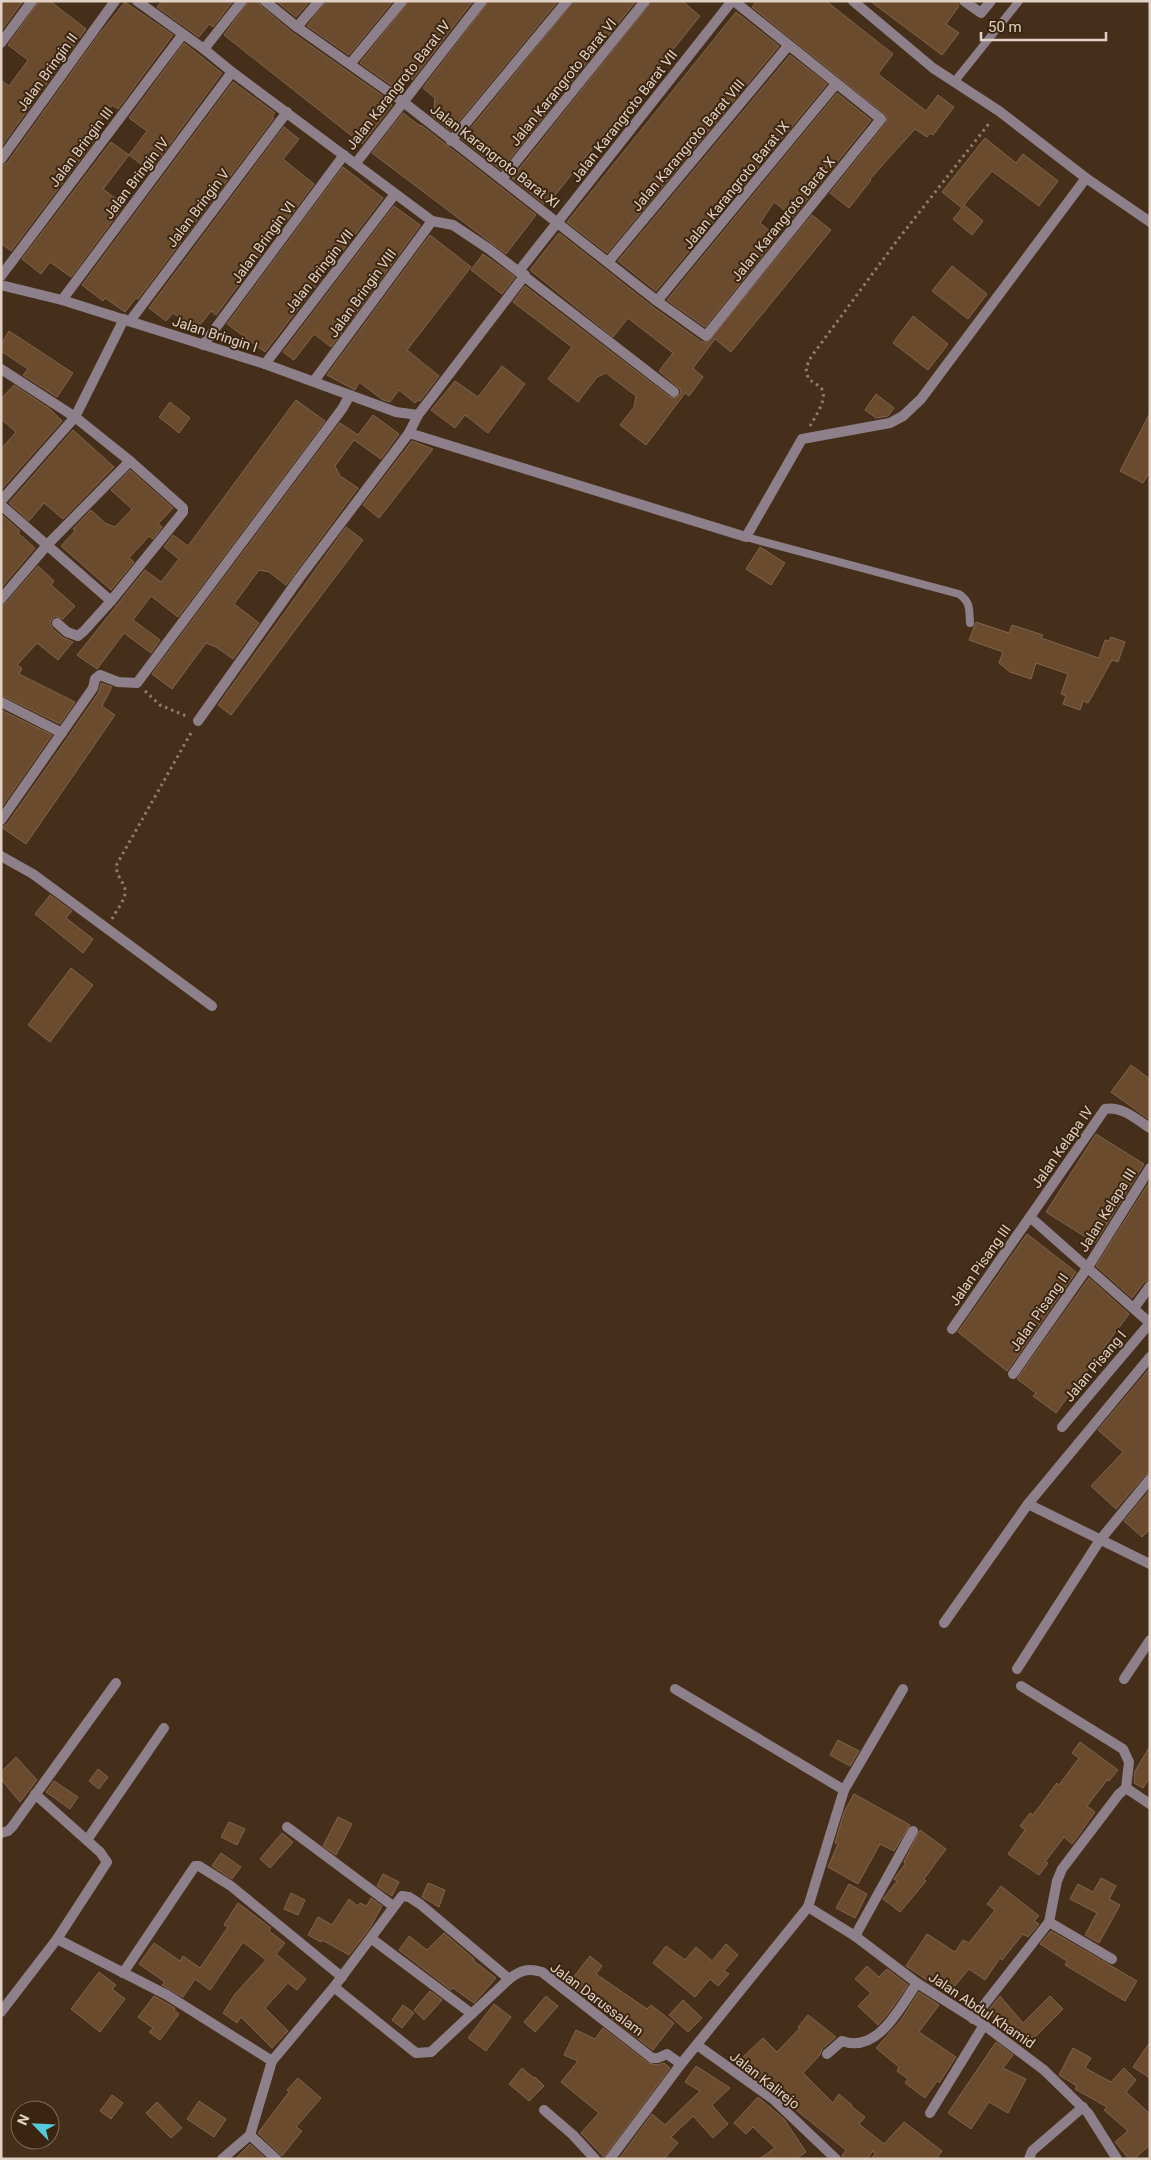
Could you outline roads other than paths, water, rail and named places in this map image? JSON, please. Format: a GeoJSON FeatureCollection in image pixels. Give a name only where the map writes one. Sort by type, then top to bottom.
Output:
{"type":"FeatureCollection","features":[{"type":"Feature","properties":{"kind":"street"},"geometry":{"type":"LineString","coordinates":[[1,43],[32,1]]}},
{"type":"Feature","properties":{"kind":"street","name":"Jalan Bringin II"},"geometry":{"type":"LineString","coordinates":[[1,159],[115,1]]}},
{"type":"Feature","properties":{"kind":"street"},"geometry":{"type":"LineString","coordinates":[[137,1],[204,48],[232,72],[432,221],[452,225],[522,273],[674,392]]}},
{"type":"Feature","properties":{"kind":"street"},"geometry":{"type":"LineString","coordinates":[[204,48],[242,1]]}},
{"type":"Feature","properties":{"kind":"street","name":"Jalan Karangroto Barat XI"},"geometry":{"type":"LineString","coordinates":[[265,1],[298,27],[402,101],[451,141],[609,261],[657,301],[706,336]]}},
{"type":"Feature","properties":{"kind":"street"},"geometry":{"type":"LineString","coordinates":[[298,27],[319,1]]}},
{"type":"Feature","properties":{"kind":"street"},"geometry":{"type":"LineString","coordinates":[[351,63],[402,1]]}},
{"type":"Feature","properties":{"kind":"street","name":"Jalan Karangroto Barat IV"},"geometry":{"type":"LineString","coordinates":[[356,163],[402,101],[482,1]]}},
{"type":"Feature","properties":{"kind":"street"},"geometry":{"type":"LineString","coordinates":[[451,141],[567,1]]}},
{"type":"Feature","properties":{"kind":"street","name":"Jalan Karangroto Barat VI"},"geometry":{"type":"LineString","coordinates":[[502,179],[645,1]]}},
{"type":"Feature","properties":{"kind":"street"},"geometry":{"type":"LineString","coordinates":[[733,1],[835,85]]}},
{"type":"Feature","properties":{"kind":"street","name":"Jalan Karangroto Barat VII"},"geometry":{"type":"LineString","coordinates":[[198,721],[300,577],[413,425],[558,222],[733,1]]}},
{"type":"Feature","properties":{"kind":"street"},"geometry":{"type":"LineString","coordinates":[[854,1],[933,68],[1000,111],[1086,178],[1150,222]]}},
{"type":"Feature","properties":{"kind":"street"},"geometry":{"type":"LineString","coordinates":[[964,1],[981,13],[991,1]]}},
{"type":"Feature","properties":{"kind":"street","name":"Jalan Bringin III"},"geometry":{"type":"LineString","coordinates":[[1,276],[183,34]]}},
{"type":"Feature","properties":{"kind":"street","name":"Jalan Karangroto Barat VIII"},"geometry":{"type":"LineString","coordinates":[[609,261],[788,46]]}},
{"type":"Feature","properties":{"kind":"street","name":"Jalan Bringin IV"},"geometry":{"type":"LineString","coordinates":[[62,300],[232,72]]}},
{"type":"Feature","properties":{"kind":"street","name":"Jalan Karangroto Barat X"},"geometry":{"type":"LineString","coordinates":[[706,336],[881,120],[835,85]]}},
{"type":"Feature","properties":{"kind":"street","name":"Jalan Karangroto Barat IX"},"geometry":{"type":"LineString","coordinates":[[657,301],[835,85]]}},
{"type":"Feature","properties":{"kind":"street","name":"Jalan Bringin V"},"geometry":{"type":"LineString","coordinates":[[1,503],[75,417],[118,333],[127,320],[287,112]]}},
{"type":"Feature","properties":{"kind":"street","name":"Jalan Bringin VI"},"geometry":{"type":"LineString","coordinates":[[203,345],[344,155]]}},
{"type":"Feature","properties":{"kind":"street"},"geometry":{"type":"LineString","coordinates":[[746,537],[802,439],[890,423],[921,399],[1086,178]]}},
{"type":"Feature","properties":{"kind":"street","name":"Jalan Bringin VII"},"geometry":{"type":"LineString","coordinates":[[265,364],[395,194]]}},
{"type":"Feature","properties":{"kind":"street","name":"Jalan Bringin VIII"},"geometry":{"type":"LineString","coordinates":[[314,381],[432,221]]}},
{"type":"Feature","properties":{"kind":"street","name":"Jalan Bringin I"},"geometry":{"type":"LineString","coordinates":[[1,285],[62,300],[265,364],[396,412],[413,425],[746,537]]}},
{"type":"Feature","properties":{"kind":"street"},"geometry":{"type":"LineString","coordinates":[[1,369],[75,417],[130,461],[182,506],[183,510],[111,601],[84,631],[78,636],[67,632],[57,623]]}},
{"type":"Feature","properties":{"kind":"street"},"geometry":{"type":"LineString","coordinates":[[1,820],[92,688],[95,679],[100,675],[118,682],[137,683],[342,409],[349,396]]}},
{"type":"Feature","properties":{"kind":"street"},"geometry":{"type":"LineString","coordinates":[[1,599],[48,544],[130,461]]}},
{"type":"Feature","properties":{"kind":"street"},"geometry":{"type":"LineString","coordinates":[[1,503],[111,601]]}},
{"type":"Feature","properties":{"kind":"street"},"geometry":{"type":"LineString","coordinates":[[1,702],[62,733]]}},
{"type":"Feature","properties":{"kind":"street"},"geometry":{"type":"LineString","coordinates":[[1,856],[33,874],[212,1006]]}},
{"type":"Feature","properties":{"kind":"street","name":"Jalan Kelapa IV"},"geometry":{"type":"LineString","coordinates":[[1030,1217],[1104,1109],[1113,1107],[1150,1128]]}},
{"type":"Feature","properties":{"kind":"street","name":"Jalan Kelapa III"},"geometry":{"type":"LineString","coordinates":[[1088,1267],[1150,1168]]}},
{"type":"Feature","properties":{"kind":"street"},"geometry":{"type":"LineString","coordinates":[[1030,1217],[1150,1323]]}},
{"type":"Feature","properties":{"kind":"street","name":"Jalan Pisang III"},"geometry":{"type":"LineString","coordinates":[[952,1329],[1030,1217]]}},
{"type":"Feature","properties":{"kind":"street","name":"Jalan Pisang II"},"geometry":{"type":"LineString","coordinates":[[1013,1374],[1088,1267]]}},
{"type":"Feature","properties":{"kind":"street"},"geometry":{"type":"LineString","coordinates":[[1134,1308],[1150,1286]]}},
{"type":"Feature","properties":{"kind":"street","name":"Jalan Pisang I"},"geometry":{"type":"LineString","coordinates":[[1062,1427],[1150,1323]]}},
{"type":"Feature","properties":{"kind":"street"},"geometry":{"type":"LineString","coordinates":[[944,1623],[1028,1504],[1150,1357]]}},
{"type":"Feature","properties":{"kind":"street"},"geometry":{"type":"LineString","coordinates":[[1017,1669],[1100,1540],[1150,1479]]}},
{"type":"Feature","properties":{"kind":"street"},"geometry":{"type":"LineString","coordinates":[[1028,1504],[1150,1564]]}},
{"type":"Feature","properties":{"kind":"street"},"geometry":{"type":"LineString","coordinates":[[1124,1679],[1150,1640]]}},
{"type":"Feature","properties":{"kind":"street"},"geometry":{"type":"LineString","coordinates":[[1,1833],[8,1832],[116,1684]]}},
{"type":"Feature","properties":{"kind":"street"},"geometry":{"type":"LineString","coordinates":[[973,2019],[1049,1922],[1057,1881],[1062,1869],[1119,1794],[1126,1788],[1129,1762],[1122,1749],[1021,1686]]}},
{"type":"Feature","properties":{"kind":"street"},"geometry":{"type":"LineString","coordinates":[[676,1689],[844,1790]]}},
{"type":"Feature","properties":{"kind":"street"},"geometry":{"type":"LineString","coordinates":[[610,2159],[681,2064],[808,1907],[844,1790],[903,1690]]}},
{"type":"Feature","properties":{"kind":"street"},"geometry":{"type":"LineString","coordinates":[[87,1840],[164,1728]]}},
{"type":"Feature","properties":{"kind":"street"},"geometry":{"type":"LineString","coordinates":[[1126,1788],[1150,1804]]}},
{"type":"Feature","properties":{"kind":"street"},"geometry":{"type":"LineString","coordinates":[[1,2012],[57,1939],[106,1865],[105,1857],[35,1794]]}},
{"type":"Feature","properties":{"kind":"street"},"geometry":{"type":"LineString","coordinates":[[287,1827],[393,1906]]}},
{"type":"Feature","properties":{"kind":"street"},"geometry":{"type":"LineString","coordinates":[[856,1936],[913,1831]]}},
{"type":"Feature","properties":{"kind":"street"},"geometry":{"type":"LineString","coordinates":[[123,1973],[195,1866],[199,1866],[231,1886],[342,1977]]}},
{"type":"Feature","properties":{"kind":"street"},"geometry":{"type":"LineString","coordinates":[[222,2159],[250,2135],[272,2061],[372,1939],[393,1906],[402,1896],[409,1897],[510,1979]]}},
{"type":"Feature","properties":{"kind":"street","name":"Jalan Abdul Khamid"},"geometry":{"type":"LineString","coordinates":[[808,1907],[856,1936],[917,1983],[984,2025],[1044,2070],[1083,2107],[1117,2159]]}},
{"type":"Feature","properties":{"kind":"street"},"geometry":{"type":"LineString","coordinates":[[1049,1922],[1112,1959]]}},
{"type":"Feature","properties":{"kind":"street"},"geometry":{"type":"LineString","coordinates":[[57,1939],[167,1995],[272,2061]]}},
{"type":"Feature","properties":{"kind":"street"},"geometry":{"type":"LineString","coordinates":[[372,1939],[472,2014]]}},
{"type":"Feature","properties":{"kind":"street","name":"Jalan Darussalam"},"geometry":{"type":"LineString","coordinates":[[334,1987],[416,2052],[431,2052],[510,1979],[521,1971],[529,1969],[542,1972],[652,2058],[667,2054],[681,2064]]}},
{"type":"Feature","properties":{"kind":"street"},"geometry":{"type":"LineString","coordinates":[[827,2054],[842,2041],[857,2044],[880,2034],[917,1983]]}},
{"type":"Feature","properties":{"kind":"street"},"geometry":{"type":"LineString","coordinates":[[930,2113],[984,2025]]}},
{"type":"Feature","properties":{"kind":"street","name":"Jalan Kalirejo"},"geometry":{"type":"LineString","coordinates":[[697,2046],[773,2099],[836,2159]]}},
{"type":"Feature","properties":{"kind":"street"},"geometry":{"type":"LineString","coordinates":[[1029,2159],[1032,2150],[1083,2107]]}},
{"type":"Feature","properties":{"kind":"street"},"geometry":{"type":"LineString","coordinates":[[544,2110],[595,2159]]}},
{"type":"Feature","properties":{"kind":"street"},"geometry":{"type":"LineString","coordinates":[[250,2135],[276,2159]]}},
{"type":"Feature","properties":{"kind":"lane"},"geometry":{"type":"LineString","coordinates":[[955,81],[1019,1]]}},
{"type":"Feature","properties":{"kind":"lane"},"geometry":{"type":"LineString","coordinates":[[746,537],[959,594],[966,598],[969,604],[970,624]]}}]}
